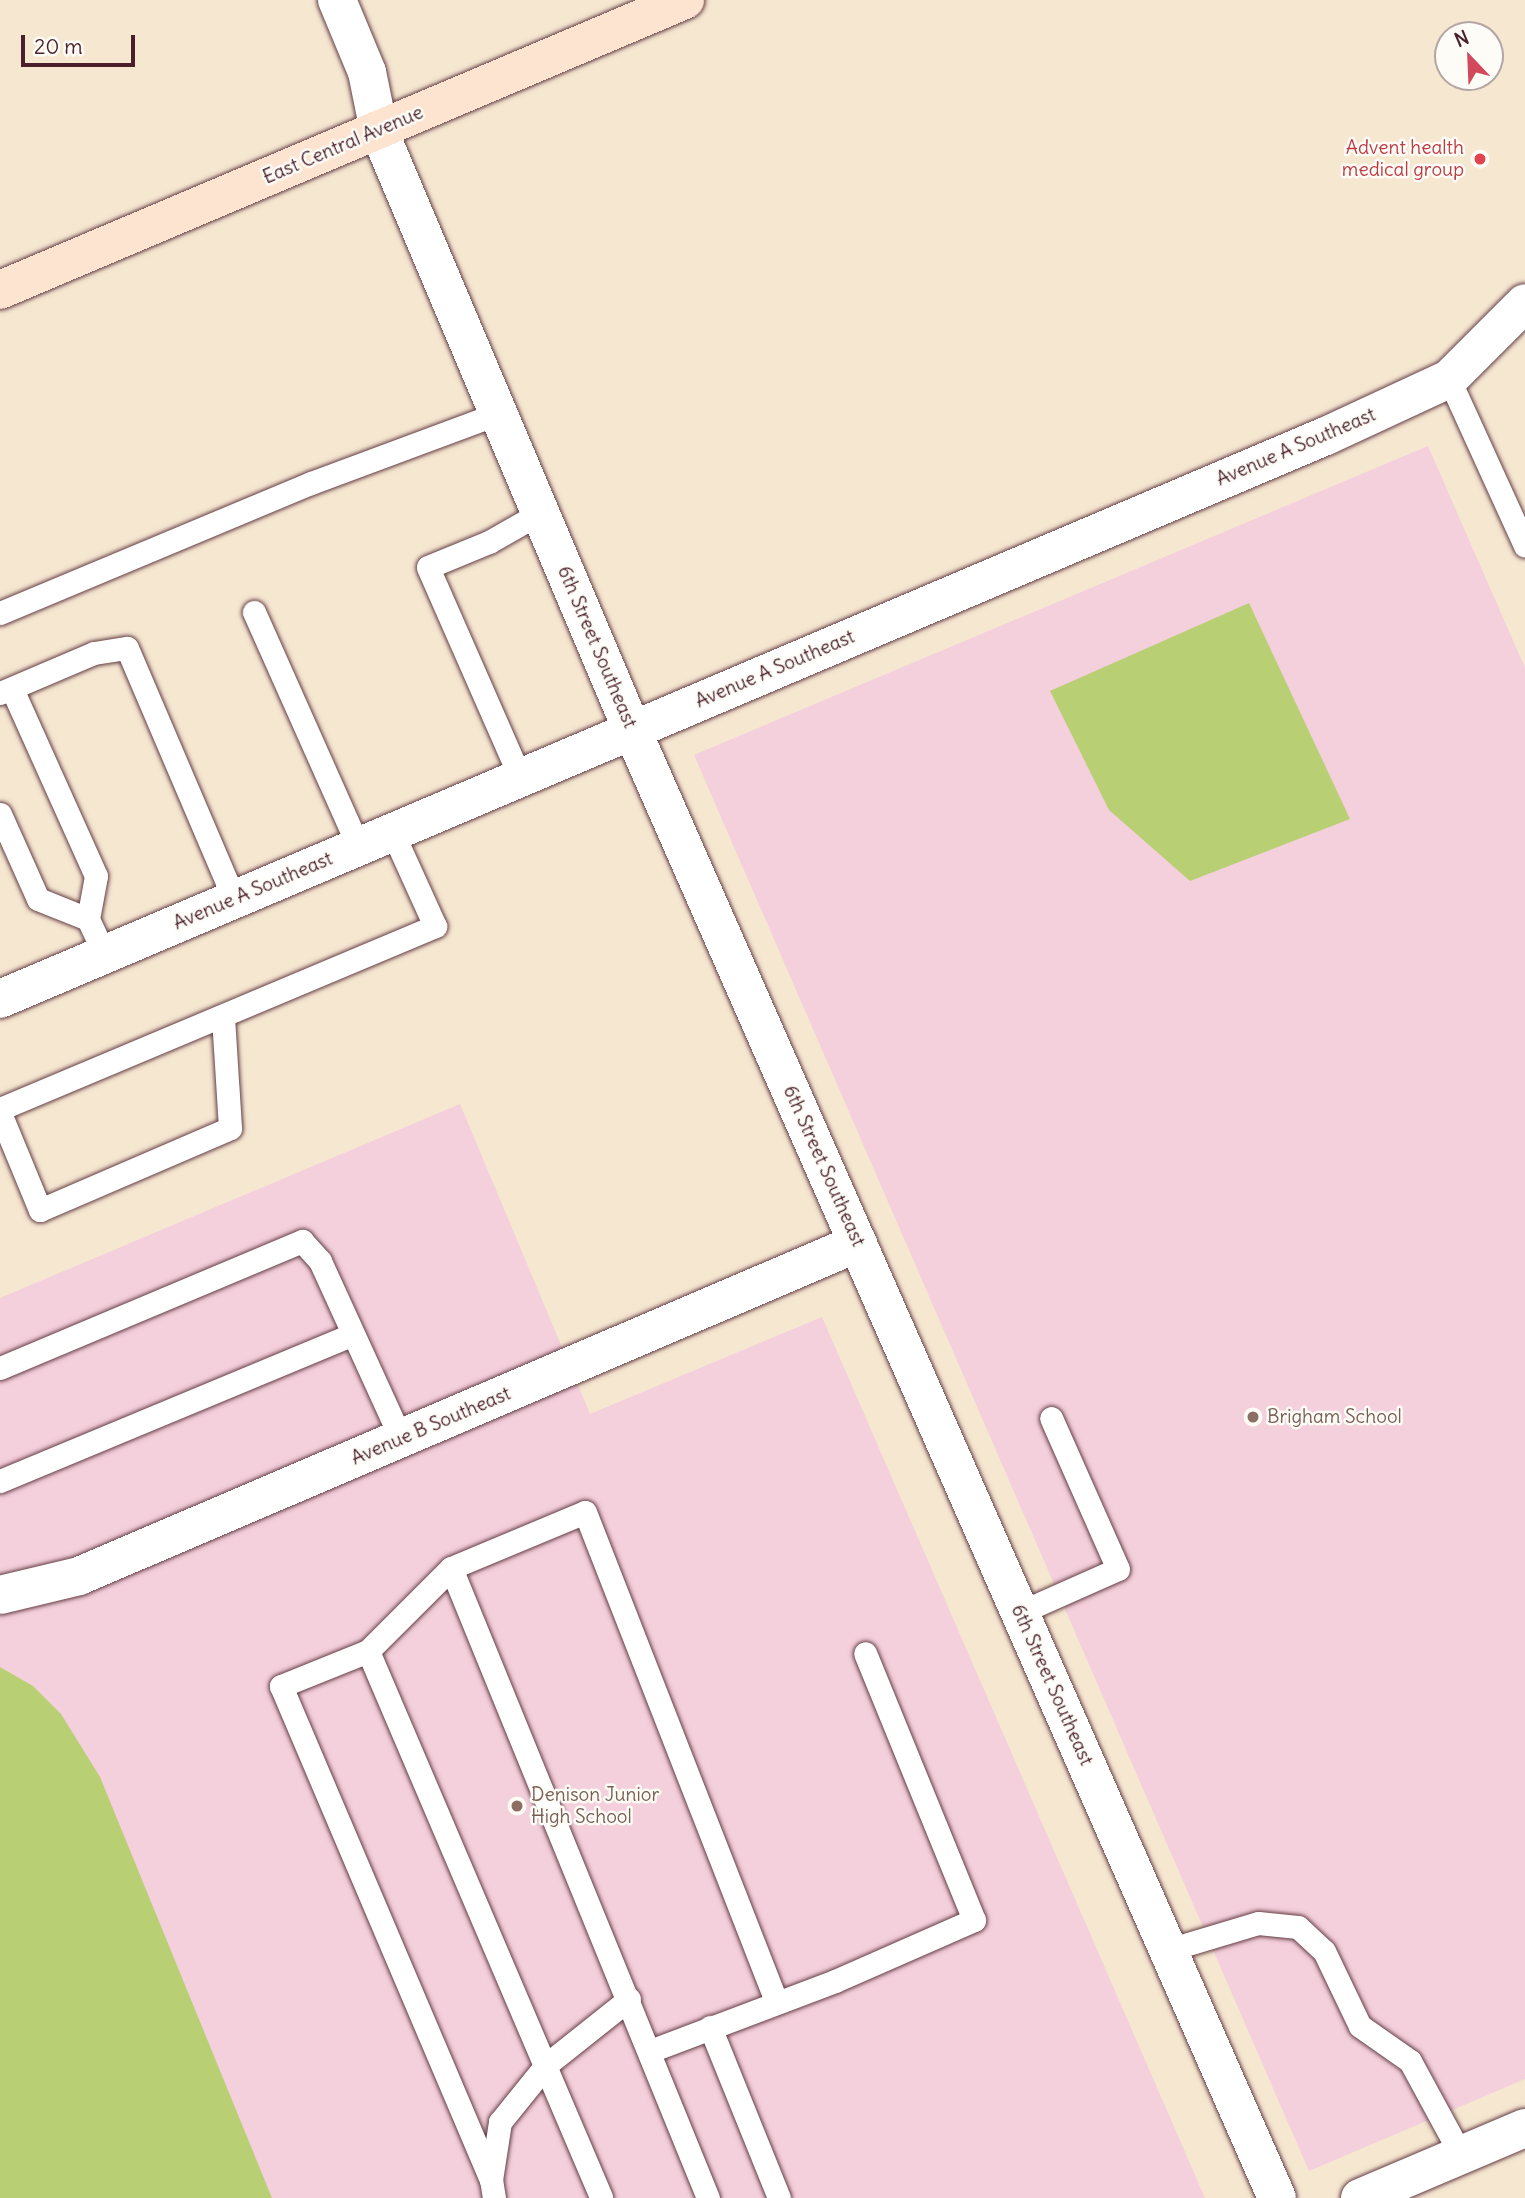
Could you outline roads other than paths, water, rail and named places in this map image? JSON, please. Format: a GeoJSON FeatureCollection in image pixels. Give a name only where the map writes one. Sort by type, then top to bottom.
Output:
{"type":"FeatureCollection","features":[{"type":"Feature","properties":{"kind":"main road","name":"East Central Avenue"},"geometry":{"type":"LineString","coordinates":[[0,290],[685,0]]}},
{"type":"Feature","properties":{"kind":"street","name":"6th Street Southeast"},"geometry":{"type":"LineString","coordinates":[[337,0],[367,72],[379,131],[632,730],[1277,2198]]}},
{"type":"Feature","properties":{"kind":"street","name":"Avenue A Southeast"},"geometry":{"type":"LineString","coordinates":[[0,999],[1449,379],[1525,303]]}},
{"type":"Feature","properties":{"kind":"street","name":"Avenue B Southeast"},"geometry":{"type":"LineString","coordinates":[[0,1595],[79,1576],[858,1243]]}},
{"type":"Feature","properties":{"kind":"street"},"geometry":{"type":"LineString","coordinates":[[1360,2198],[1525,2128]]}},
{"type":"Feature","properties":{"kind":"lane"},"geometry":{"type":"LineString","coordinates":[[1449,379],[1525,546]]}},
{"type":"Feature","properties":{"kind":"lane"},"geometry":{"type":"LineString","coordinates":[[0,613],[311,483],[497,414]]}},
{"type":"Feature","properties":{"kind":"lane"},"geometry":{"type":"LineString","coordinates":[[520,777],[428,567],[489,542],[540,513]]}},
{"type":"Feature","properties":{"kind":"lane"},"geometry":{"type":"LineString","coordinates":[[254,612],[358,846]]}},
{"type":"Feature","properties":{"kind":"lane"},"geometry":{"type":"LineString","coordinates":[[104,954],[88,919],[96,876],[6,691],[94,653],[127,648],[234,898]]}},
{"type":"Feature","properties":{"kind":"lane"},"geometry":{"type":"LineString","coordinates":[[0,814],[38,899],[88,919]]}},
{"type":"Feature","properties":{"kind":"lane"},"geometry":{"type":"LineString","coordinates":[[223,1016],[230,1128],[40,1210],[0,1111],[223,1016],[435,926],[393,831]]}},
{"type":"Feature","properties":{"kind":"lane"},"geometry":{"type":"LineString","coordinates":[[0,1368],[302,1241],[320,1261],[401,1438]]}},
{"type":"Feature","properties":{"kind":"lane"},"geometry":{"type":"LineString","coordinates":[[0,1482],[353,1334]]}},
{"type":"Feature","properties":{"kind":"lane"},"geometry":{"type":"LineString","coordinates":[[1020,1612],[1118,1569],[1051,1418]]}},
{"type":"Feature","properties":{"kind":"lane"},"geometry":{"type":"LineString","coordinates":[[493,2189],[281,1686],[368,1651],[451,1568],[585,1512],[776,2001]]}},
{"type":"Feature","properties":{"kind":"lane"},"geometry":{"type":"LineString","coordinates":[[451,1568],[708,2198]]}},
{"type":"Feature","properties":{"kind":"lane"},"geometry":{"type":"LineString","coordinates":[[368,1651],[601,2197]]}},
{"type":"Feature","properties":{"kind":"lane"},"geometry":{"type":"LineString","coordinates":[[650,2051],[835,1980],[974,1920],[865,1653]]}},
{"type":"Feature","properties":{"kind":"lane"},"geometry":{"type":"LineString","coordinates":[[1168,1950],[1258,1923],[1298,1927],[1325,1951],[1360,2026],[1410,2061],[1461,2155]]}},
{"type":"Feature","properties":{"kind":"lane"},"geometry":{"type":"LineString","coordinates":[[493,2189],[500,2122],[546,2065],[629,1999]]}},
{"type":"Feature","properties":{"kind":"lane"},"geometry":{"type":"LineString","coordinates":[[710,2027],[779,2198]]}},
{"type":"Feature","properties":{"kind":"place","name":"Advent health medical group"},"geometry":{"type":"Point","coordinates":[1480,159]}},
{"type":"Feature","properties":{"kind":"place","name":"Brigham School"},"geometry":{"type":"Point","coordinates":[1253,1417]}},
{"type":"Feature","properties":{"kind":"place","name":"Denison Junior High School"},"geometry":{"type":"Point","coordinates":[517,1806]}}]}
